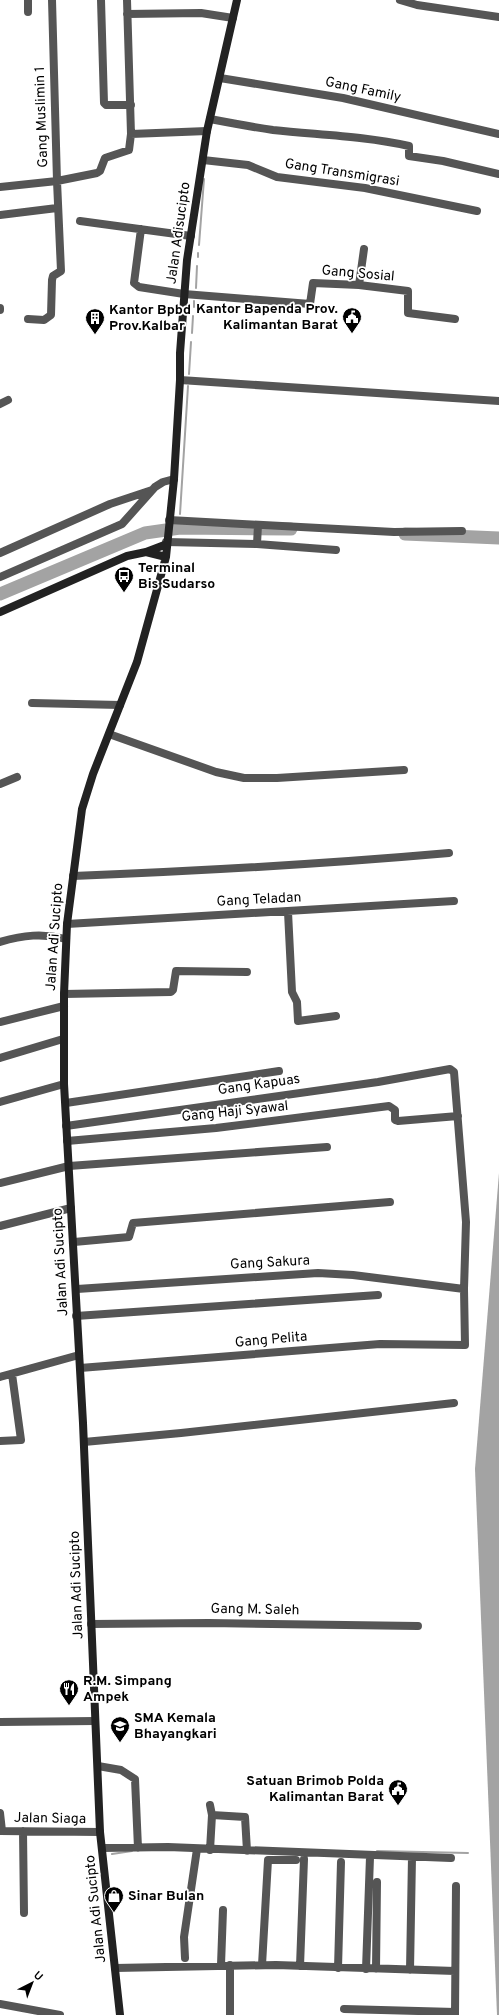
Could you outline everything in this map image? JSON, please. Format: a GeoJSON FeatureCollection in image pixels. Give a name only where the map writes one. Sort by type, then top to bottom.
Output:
{"type":"FeatureCollection","features":[{"type":"Feature","properties":{"kind":"main road","name":"Jalan Adisucipto"},"geometry":{"type":"LineString","coordinates":[[169,521],[174,479],[184,294],[191,236],[207,131],[237,0]]}},
{"type":"Feature","properties":{"kind":"main road","name":"Jalan Adi Sucipto"},"geometry":{"type":"LineString","coordinates":[[120,2015],[100,1832],[84,1442],[76,1316],[77,1289],[64,1084],[64,994],[67,924],[82,809],[93,774],[137,662],[166,558],[166,543],[169,521]]}},
{"type":"Feature","properties":{"kind":"main road"},"geometry":{"type":"LineString","coordinates":[[0,612],[127,556],[146,552],[166,543]]}},
{"type":"Feature","properties":{"kind":"main road"},"geometry":{"type":"LineString","coordinates":[[146,552],[166,558]]}},
{"type":"Feature","properties":{"kind":"street"},"geometry":{"type":"LineString","coordinates":[[28,0],[28,12]]}},
{"type":"Feature","properties":{"kind":"street","name":"Gang Muslimin 1"},"geometry":{"type":"LineString","coordinates":[[52,0],[57,180],[98,173],[106,158],[130,150],[131,134]]}},
{"type":"Feature","properties":{"kind":"street"},"geometry":{"type":"LineString","coordinates":[[101,0],[103,99],[106,105],[131,105]]}},
{"type":"Feature","properties":{"kind":"street"},"geometry":{"type":"LineString","coordinates":[[127,0],[131,134],[207,131]]}},
{"type":"Feature","properties":{"kind":"street"},"geometry":{"type":"LineString","coordinates":[[400,0],[417,5],[499,18]]}},
{"type":"Feature","properties":{"kind":"street"},"geometry":{"type":"LineString","coordinates":[[127,14],[200,13],[233,18]]}},
{"type":"Feature","properties":{"kind":"street","name":"Gang Family"},"geometry":{"type":"LineString","coordinates":[[220,78],[343,98],[499,134]]}},
{"type":"Feature","properties":{"kind":"street"},"geometry":{"type":"LineString","coordinates":[[210,119],[273,130],[361,137],[389,141],[409,146],[409,156],[443,161],[499,174]]}},
{"type":"Feature","properties":{"kind":"street","name":"Gang Transmigrasi"},"geometry":{"type":"LineString","coordinates":[[203,160],[248,165],[277,177],[365,188],[477,211]]}},
{"type":"Feature","properties":{"kind":"street"},"geometry":{"type":"LineString","coordinates":[[0,187],[57,180],[61,271],[53,276],[52,280],[53,310],[51,315],[44,320],[28,319]]}},
{"type":"Feature","properties":{"kind":"street"},"geometry":{"type":"LineString","coordinates":[[0,215],[58,208]]}},
{"type":"Feature","properties":{"kind":"street"},"geometry":{"type":"LineString","coordinates":[[80,221],[191,236]]}},
{"type":"Feature","properties":{"kind":"street"},"geometry":{"type":"LineString","coordinates":[[141,229],[135,285],[184,294]]}},
{"type":"Feature","properties":{"kind":"street"},"geometry":{"type":"LineString","coordinates":[[359,285],[364,249]]}},
{"type":"Feature","properties":{"kind":"street","name":"Gang Sosial"},"geometry":{"type":"LineString","coordinates":[[184,294],[310,304],[313,282],[359,285],[408,291],[408,313],[455,319]]}},
{"type":"Feature","properties":{"kind":"street"},"geometry":{"type":"LineString","coordinates":[[180,380],[499,401]]}},
{"type":"Feature","properties":{"kind":"street"},"geometry":{"type":"LineString","coordinates":[[0,404],[8,400]]}},
{"type":"Feature","properties":{"kind":"street"},"geometry":{"type":"LineString","coordinates":[[0,577],[122,524],[160,483],[174,479]]}},
{"type":"Feature","properties":{"kind":"street"},"geometry":{"type":"LineString","coordinates":[[0,553],[118,501],[152,490]]}},
{"type":"Feature","properties":{"kind":"street"},"geometry":{"type":"LineString","coordinates":[[169,521],[394,532],[462,531]]}},
{"type":"Feature","properties":{"kind":"street"},"geometry":{"type":"LineString","coordinates":[[257,541],[258,525]]}},
{"type":"Feature","properties":{"kind":"street"},"geometry":{"type":"LineString","coordinates":[[166,543],[257,541],[336,550]]}},
{"type":"Feature","properties":{"kind":"street"},"geometry":{"type":"LineString","coordinates":[[32,703],[120,705]]}},
{"type":"Feature","properties":{"kind":"street"},"geometry":{"type":"LineString","coordinates":[[109,734],[216,772],[244,778],[277,778],[404,770]]}},
{"type":"Feature","properties":{"kind":"street"},"geometry":{"type":"LineString","coordinates":[[0,784],[17,777]]}},
{"type":"Feature","properties":{"kind":"street"},"geometry":{"type":"LineString","coordinates":[[73,876],[277,866],[449,853]]}},
{"type":"Feature","properties":{"kind":"street","name":"Gang Teladan"},"geometry":{"type":"LineString","coordinates":[[67,924],[454,901]]}},
{"type":"Feature","properties":{"kind":"street"},"geometry":{"type":"LineString","coordinates":[[288,912],[292,992],[297,1002],[298,1021],[336,1016]]}},
{"type":"Feature","properties":{"kind":"street"},"geometry":{"type":"LineString","coordinates":[[0,942],[31,935],[52,935],[66,939]]}},
{"type":"Feature","properties":{"kind":"street"},"geometry":{"type":"LineString","coordinates":[[64,994],[171,992],[173,990],[176,971],[247,972]]}},
{"type":"Feature","properties":{"kind":"street"},"geometry":{"type":"LineString","coordinates":[[0,1022],[64,1006]]}},
{"type":"Feature","properties":{"kind":"street"},"geometry":{"type":"LineString","coordinates":[[0,1058],[63,1039]]}},
{"type":"Feature","properties":{"kind":"street","name":"Gang Kapuas"},"geometry":{"type":"LineString","coordinates":[[66,1126],[370,1083],[450,1069],[454,1072],[458,1116]]}},
{"type":"Feature","properties":{"kind":"street"},"geometry":{"type":"LineString","coordinates":[[66,1103],[279,1071]]}},
{"type":"Feature","properties":{"kind":"street"},"geometry":{"type":"LineString","coordinates":[[0,1102],[64,1084]]}},
{"type":"Feature","properties":{"kind":"street","name":"Gang Haji Syawal"},"geometry":{"type":"LineString","coordinates":[[67,1141],[223,1128],[389,1106],[395,1110],[395,1119],[398,1121],[458,1116]]}},
{"type":"Feature","properties":{"kind":"street"},"geometry":{"type":"LineString","coordinates":[[458,1116],[466,1222],[464,1289]]}},
{"type":"Feature","properties":{"kind":"street"},"geometry":{"type":"LineString","coordinates":[[0,1183],[69,1166],[327,1147]]}},
{"type":"Feature","properties":{"kind":"street"},"geometry":{"type":"LineString","coordinates":[[74,1242],[129,1237],[133,1223],[390,1202]]}},
{"type":"Feature","properties":{"kind":"street"},"geometry":{"type":"LineString","coordinates":[[0,1226],[71,1208]]}},
{"type":"Feature","properties":{"kind":"street","name":"Gang Sakura"},"geometry":{"type":"LineString","coordinates":[[77,1289],[311,1273],[353,1275],[464,1289]]}},
{"type":"Feature","properties":{"kind":"street","name":"Gang Pelita"},"geometry":{"type":"LineString","coordinates":[[80,1368],[373,1344],[465,1345],[464,1289]]}},
{"type":"Feature","properties":{"kind":"street"},"geometry":{"type":"LineString","coordinates":[[76,1316],[378,1294]]}},
{"type":"Feature","properties":{"kind":"street"},"geometry":{"type":"LineString","coordinates":[[0,1377],[79,1355]]}},
{"type":"Feature","properties":{"kind":"street"},"geometry":{"type":"LineString","coordinates":[[0,1441],[21,1440],[12,1374]]}},
{"type":"Feature","properties":{"kind":"street"},"geometry":{"type":"LineString","coordinates":[[84,1442],[181,1433],[454,1403]]}},
{"type":"Feature","properties":{"kind":"street","name":"Gang M. Saleh"},"geometry":{"type":"LineString","coordinates":[[91,1624],[209,1623],[418,1626]]}},
{"type":"Feature","properties":{"kind":"street"},"geometry":{"type":"LineString","coordinates":[[0,1722],[95,1721]]}},
{"type":"Feature","properties":{"kind":"street"},"geometry":{"type":"LineString","coordinates":[[98,1766],[115,1768],[128,1773],[135,1779],[138,1848]]}},
{"type":"Feature","properties":{"kind":"street"},"geometry":{"type":"LineString","coordinates":[[210,1805],[212,1815],[210,1850]]}},
{"type":"Feature","properties":{"kind":"street"},"geometry":{"type":"LineString","coordinates":[[0,1813],[1,1831]]}},
{"type":"Feature","properties":{"kind":"street"},"geometry":{"type":"LineString","coordinates":[[212,1815],[245,1817],[247,1851]]}},
{"type":"Feature","properties":{"kind":"street","name":"Jalan Siaga"},"geometry":{"type":"LineString","coordinates":[[1,1831],[100,1832]]}},
{"type":"Feature","properties":{"kind":"street"},"geometry":{"type":"LineString","coordinates":[[23,1831],[24,1913]]}},
{"type":"Feature","properties":{"kind":"street"},"geometry":{"type":"LineString","coordinates":[[102,1848],[197,1849],[451,1858]]}},
{"type":"Feature","properties":{"kind":"street"},"geometry":{"type":"LineString","coordinates":[[185,1958],[184,1937],[197,1849]]}},
{"type":"Feature","properties":{"kind":"street"},"geometry":{"type":"LineString","coordinates":[[366,1969],[370,1856]]}},
{"type":"Feature","properties":{"kind":"street"},"geometry":{"type":"LineString","coordinates":[[410,1970],[412,1856]]}},
{"type":"Feature","properties":{"kind":"street"},"geometry":{"type":"LineString","coordinates":[[262,1965],[268,1860],[300,1860],[300,1966]]}},
{"type":"Feature","properties":{"kind":"street"},"geometry":{"type":"LineString","coordinates":[[338,1968],[341,1862]]}},
{"type":"Feature","properties":{"kind":"street"},"geometry":{"type":"LineString","coordinates":[[376,1969],[377,1882]]}},
{"type":"Feature","properties":{"kind":"street"},"geometry":{"type":"LineString","coordinates":[[344,2009],[455,2013],[456,1886]]}},
{"type":"Feature","properties":{"kind":"street"},"geometry":{"type":"LineString","coordinates":[[221,1965],[223,1910]]}},
{"type":"Feature","properties":{"kind":"street"},"geometry":{"type":"LineString","coordinates":[[230,1965],[230,2015]]}},
{"type":"Feature","properties":{"kind":"street"},"geometry":{"type":"LineString","coordinates":[[115,1968],[262,1965],[455,1971]]}},
{"type":"Feature","properties":{"kind":"street"},"geometry":{"type":"LineString","coordinates":[[0,2004],[60,2015]]}},
{"type":"Feature","properties":{"kind":"shaded area"},"geometry":{"type":"Polygon","coordinates":[[[499,1173],[499,2015],[497,2015],[475,1469],[499,1173]]]}},
{"type":"Feature","properties":{"kind":"waterway"},"geometry":{"type":"LineString","coordinates":[[199,245],[204,179]]}},
{"type":"Feature","properties":{"kind":"waterway"},"geometry":{"type":"LineString","coordinates":[[196,288],[197,266]]}},
{"type":"Feature","properties":{"kind":"waterway"},"geometry":{"type":"LineString","coordinates":[[194,301],[194,307]]}},
{"type":"Feature","properties":{"kind":"waterway"},"geometry":{"type":"LineString","coordinates":[[192,333],[193,316]]}},
{"type":"Feature","properties":{"kind":"waterway"},"geometry":{"type":"LineString","coordinates":[[189,374],[191,342]]}},
{"type":"Feature","properties":{"kind":"waterway"},"geometry":{"type":"LineString","coordinates":[[180,514],[188,386]]}},
{"type":"Feature","properties":{"kind":"waterway"},"geometry":{"type":"LineString","coordinates":[[0,594],[145,533],[180,528],[291,529]]}},
{"type":"Feature","properties":{"kind":"waterway"},"geometry":{"type":"LineString","coordinates":[[405,534],[499,538]]}},
{"type":"Feature","properties":{"kind":"waterway"},"geometry":{"type":"LineString","coordinates":[[112,1854],[132,1851]]}},
{"type":"Feature","properties":{"kind":"waterway"},"geometry":{"type":"LineString","coordinates":[[377,1851],[468,1853]]}},
{"type":"Feature","properties":{"kind":"place","name":"Kantor Bapenda Prov. Kalimantan Barat"},"geometry":{"type":"Point","coordinates":[352,334]}},
{"type":"Feature","properties":{"kind":"place","name":"Kantor Bpbd Prov.Kalbar"},"geometry":{"type":"Point","coordinates":[95,335]}},
{"type":"Feature","properties":{"kind":"place","name":"Terminal Bis Sudarso"},"geometry":{"type":"Point","coordinates":[124,593]}},
{"type":"Feature","properties":{"kind":"place","name":"R.M. Simpang Ampek"},"geometry":{"type":"Point","coordinates":[69,1706]}},
{"type":"Feature","properties":{"kind":"place","name":"SMA Kemala Bhayangkari"},"geometry":{"type":"Point","coordinates":[120,1743]}},
{"type":"Feature","properties":{"kind":"place","name":"Satuan Brimob Polda Kalimantan Barat"},"geometry":{"type":"Point","coordinates":[398,1806]}},
{"type":"Feature","properties":{"kind":"place","name":"Sinar Bulan"},"geometry":{"type":"Point","coordinates":[114,1913]}}]}
